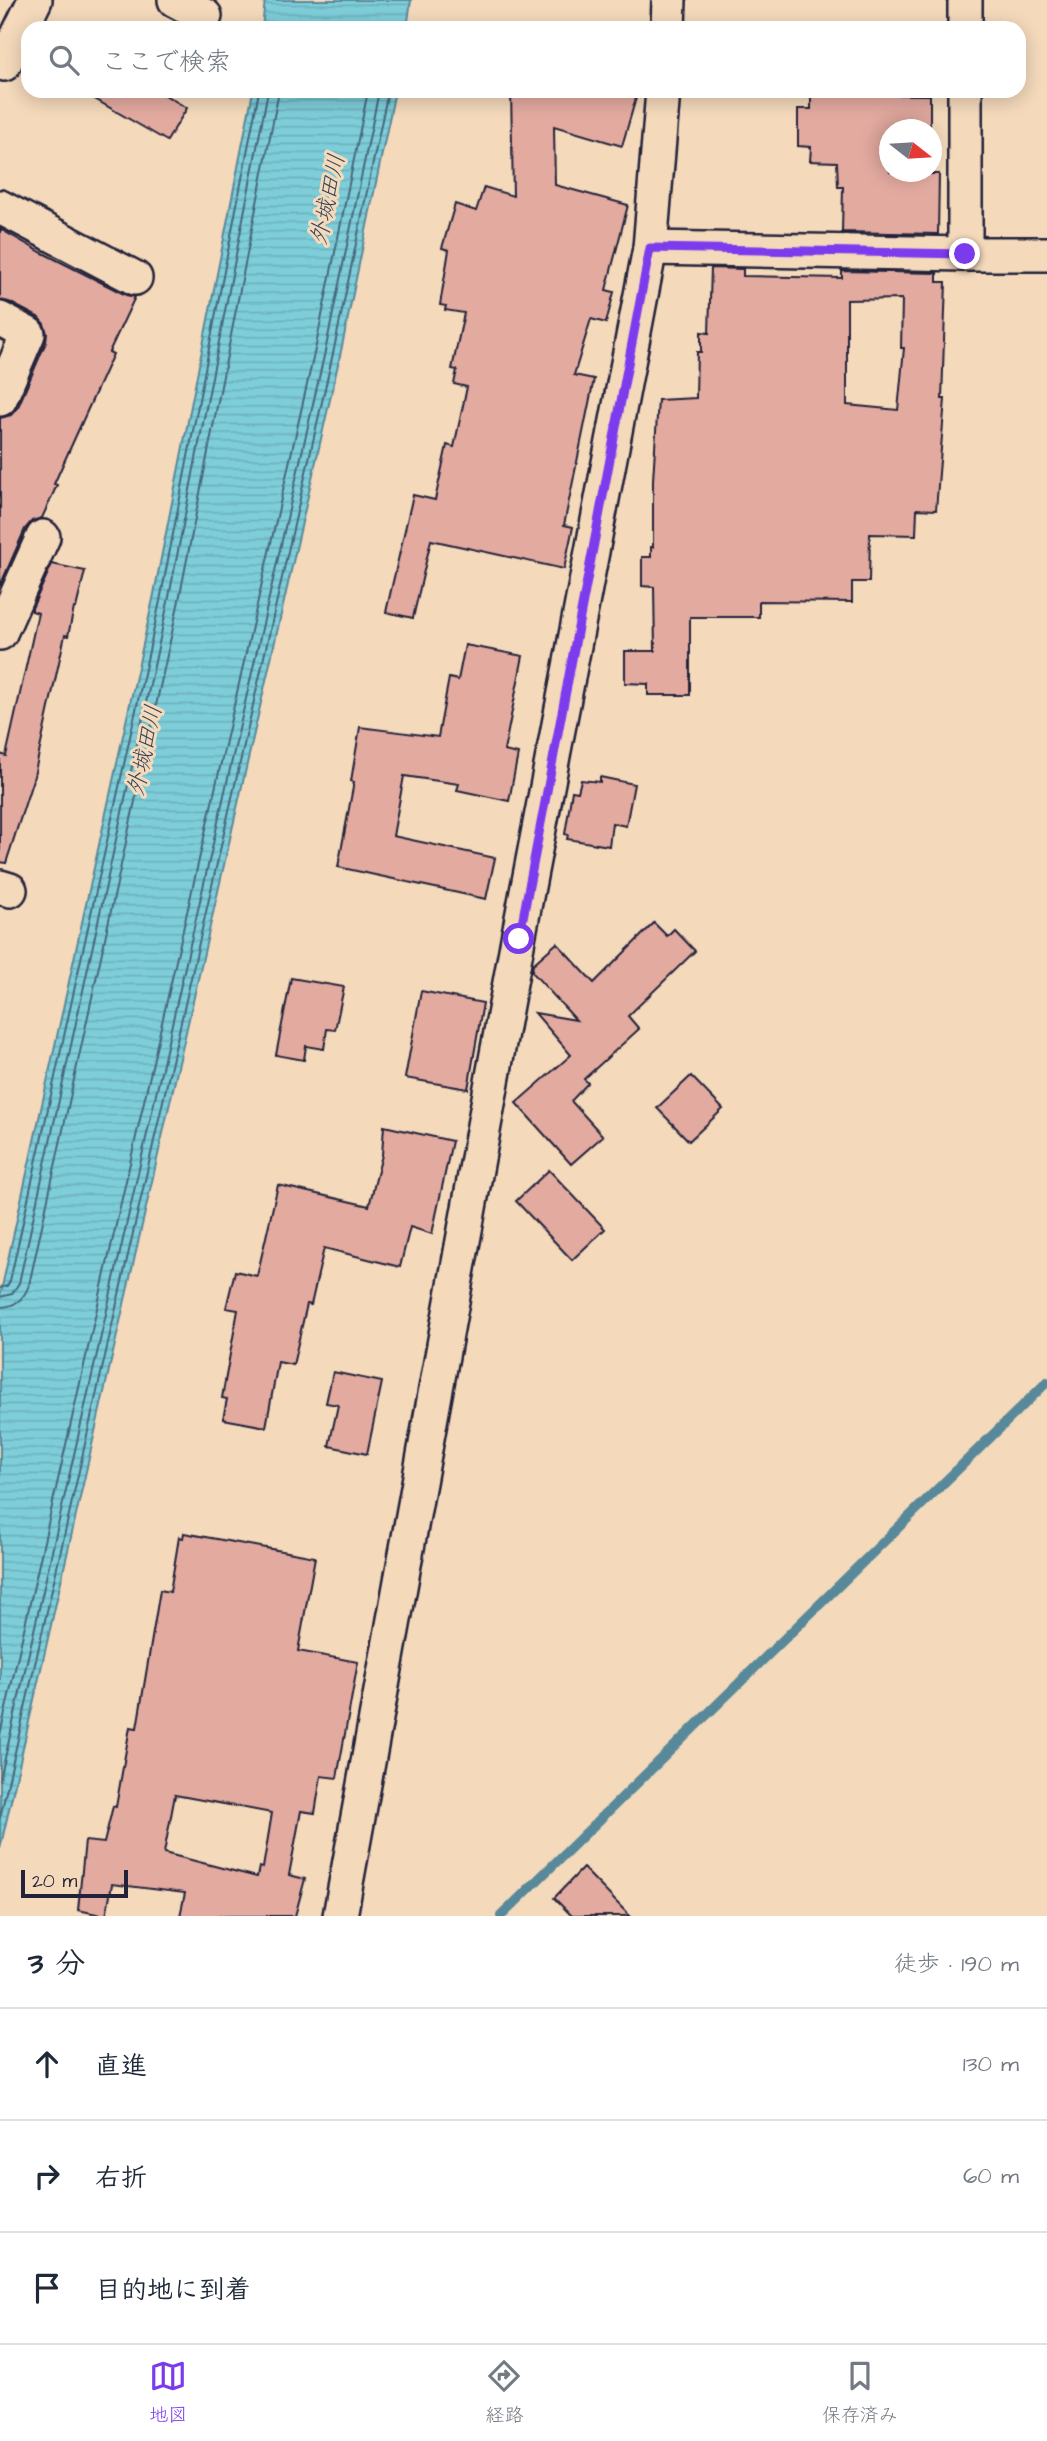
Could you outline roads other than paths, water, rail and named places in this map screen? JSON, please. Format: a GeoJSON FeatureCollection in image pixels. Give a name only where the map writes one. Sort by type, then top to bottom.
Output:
{"type":"FeatureCollection","features":[{"type":"Feature","properties":{"kind":"street"},"geometry":{"type":"LineString","coordinates":[[25,21],[35,0]]}},
{"type":"Feature","properties":{"kind":"street"},"geometry":{"type":"LineString","coordinates":[[175,0],[205,16]]}},
{"type":"Feature","properties":{"kind":"street"},"geometry":{"type":"LineString","coordinates":[[668,21],[669,0]]}},
{"type":"Feature","properties":{"kind":"street"},"geometry":{"type":"LineString","coordinates":[[965,0],[965,21]]}},
{"type":"Feature","properties":{"kind":"street"},"geometry":{"type":"LineString","coordinates":[[4,64],[21,29]]}},
{"type":"Feature","properties":{"kind":"street"},"geometry":{"type":"LineString","coordinates":[[341,1916],[516,952],[650,248],[662,98]]}},
{"type":"Feature","properties":{"kind":"street"},"geometry":{"type":"LineString","coordinates":[[965,98],[965,254]]}},
{"type":"Feature","properties":{"kind":"street"},"geometry":{"type":"LineString","coordinates":[[0,207],[135,278]]}},
{"type":"Feature","properties":{"kind":"street"},"geometry":{"type":"LineString","coordinates":[[650,248],[1047,254]]}},
{"type":"Feature","properties":{"kind":"street"},"geometry":{"type":"LineString","coordinates":[[0,319],[28,334],[0,399]]}},
{"type":"Feature","properties":{"kind":"street"},"geometry":{"type":"LineString","coordinates":[[0,633],[43,537]]}},
{"type":"Feature","properties":{"kind":"water"},"geometry":{"type":"Polygon","coordinates":[[[265,0],[411,0],[408,21],[263,21],[265,0]]]}},
{"type":"Feature","properties":{"kind":"water","name":"外城田川"},"geometry":{"type":"Polygon","coordinates":[[[252,98],[394,98],[341,351],[0,1849],[0,1296],[153,599],[252,98]]]}},
{"type":"Feature","properties":{"kind":"waterway"},"geometry":{"type":"LineString","coordinates":[[501,1916],[1047,1382]]}}]}
